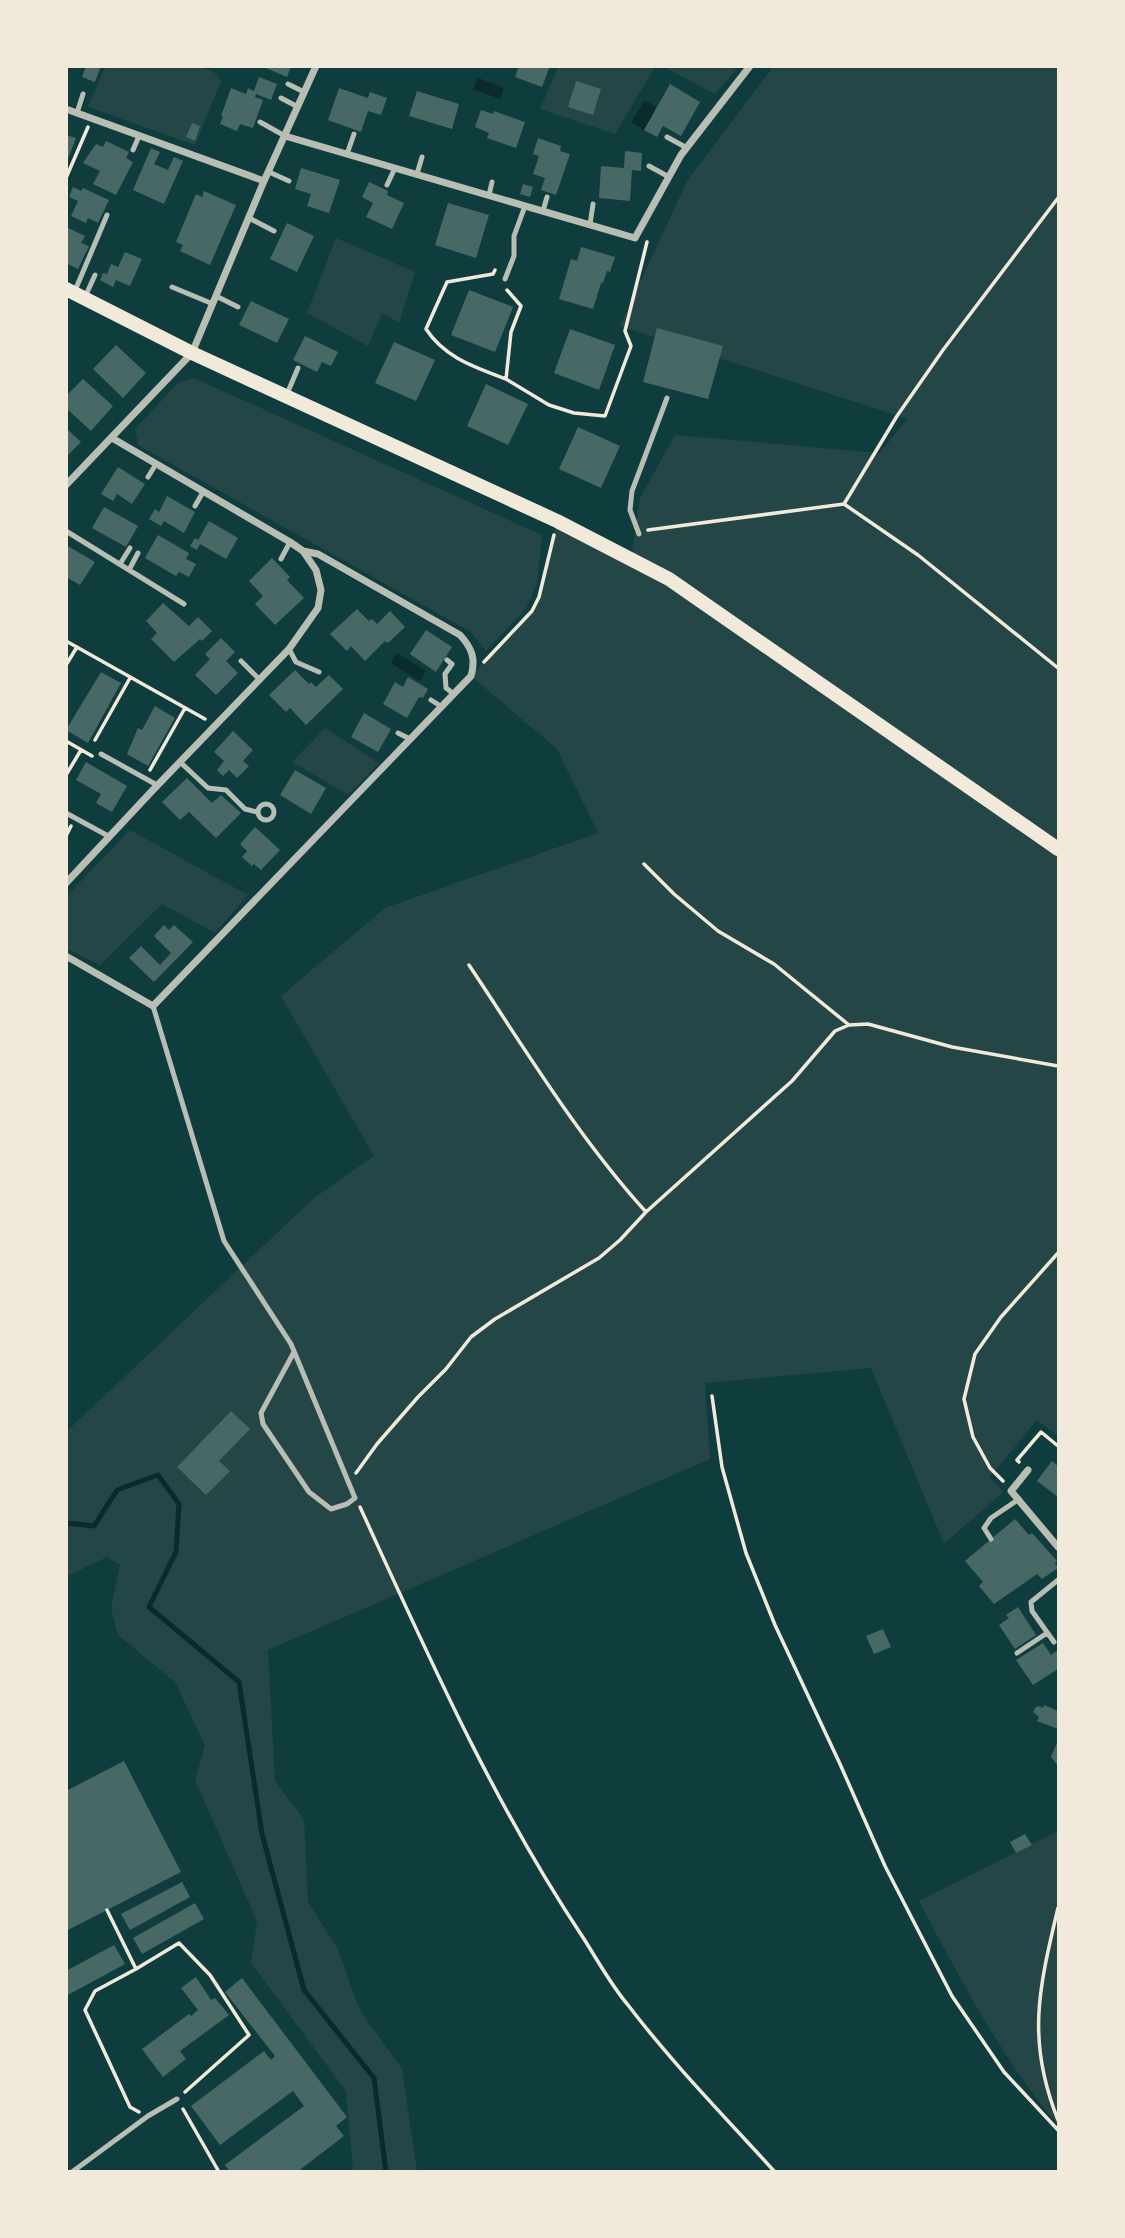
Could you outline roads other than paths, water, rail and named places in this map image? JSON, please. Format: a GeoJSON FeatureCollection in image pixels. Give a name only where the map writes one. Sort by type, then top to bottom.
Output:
{"type":"FeatureCollection","features":[{"type":"Feature","properties":{"kind":"main road"},"geometry":{"type":"LineString","coordinates":[[75,294],[192,353],[669,579],[1059,849]]}},
{"type":"Feature","properties":{"kind":"street"},"geometry":{"type":"LineString","coordinates":[[66,485],[192,353],[264,181],[316,66]]}},
{"type":"Feature","properties":{"kind":"street"},"geometry":{"type":"LineString","coordinates":[[285,136],[635,238],[687,148],[750,66]]}},
{"type":"Feature","properties":{"kind":"street"},"geometry":{"type":"LineString","coordinates":[[66,109],[264,181]]}},
{"type":"Feature","properties":{"kind":"street"},"geometry":{"type":"LineString","coordinates":[[66,883],[289,649],[317,608],[321,590],[316,570],[303,551],[112,438]]}},
{"type":"Feature","properties":{"kind":"street"},"geometry":{"type":"LineString","coordinates":[[66,956],[153,1006],[471,676],[474,667],[473,654],[470,645],[460,635],[318,554],[303,551]]}},
{"type":"Feature","properties":{"kind":"street"},"geometry":{"type":"LineString","coordinates":[[1028,1471],[1012,1490],[1059,1547]]}},
{"type":"Feature","properties":{"kind":"lane"},"geometry":{"type":"LineString","coordinates":[[288,84],[304,92]]}},
{"type":"Feature","properties":{"kind":"lane"},"geometry":{"type":"LineString","coordinates":[[77,113],[83,94]]}},
{"type":"Feature","properties":{"kind":"lane"},"geometry":{"type":"LineString","coordinates":[[281,98],[298,107]]}},
{"type":"Feature","properties":{"kind":"lane"},"geometry":{"type":"LineString","coordinates":[[260,122],[285,136]]}},
{"type":"Feature","properties":{"kind":"lane"},"geometry":{"type":"LineString","coordinates":[[347,154],[354,134]]}},
{"type":"Feature","properties":{"kind":"lane"},"geometry":{"type":"LineString","coordinates":[[133,150],[139,136]]}},
{"type":"Feature","properties":{"kind":"lane"},"geometry":{"type":"LineString","coordinates":[[667,137],[687,148]]}},
{"type":"Feature","properties":{"kind":"lane"},"geometry":{"type":"LineString","coordinates":[[416,174],[422,157]]}},
{"type":"Feature","properties":{"kind":"lane"},"geometry":{"type":"LineString","coordinates":[[649,166],[669,177]]}},
{"type":"Feature","properties":{"kind":"lane"},"geometry":{"type":"LineString","coordinates":[[387,186],[395,167]]}},
{"type":"Feature","properties":{"kind":"lane"},"geometry":{"type":"LineString","coordinates":[[269,172],[289,181]]}},
{"type":"Feature","properties":{"kind":"lane"},"geometry":{"type":"LineString","coordinates":[[489,195],[492,181]]}},
{"type":"Feature","properties":{"kind":"lane"},"geometry":{"type":"LineString","coordinates":[[543,211],[547,197]]}},
{"type":"Feature","properties":{"kind":"lane"},"geometry":{"type":"LineString","coordinates":[[590,225],[593,204]]}},
{"type":"Feature","properties":{"kind":"lane"},"geometry":{"type":"LineString","coordinates":[[505,279],[514,256],[514,236],[525,206]]}},
{"type":"Feature","properties":{"kind":"lane"},"geometry":{"type":"LineString","coordinates":[[75,294],[107,215]]}},
{"type":"Feature","properties":{"kind":"lane"},"geometry":{"type":"LineString","coordinates":[[249,218],[274,231]]}},
{"type":"Feature","properties":{"kind":"lane"},"geometry":{"type":"LineString","coordinates":[[75,294],[95,275]]}},
{"type":"Feature","properties":{"kind":"lane"},"geometry":{"type":"LineString","coordinates":[[172,287],[238,306]]}},
{"type":"Feature","properties":{"kind":"lane"},"geometry":{"type":"LineString","coordinates":[[286,396],[298,368]]}},
{"type":"Feature","properties":{"kind":"lane"},"geometry":{"type":"LineString","coordinates":[[639,534],[630,510],[632,491],[667,398]]}},
{"type":"Feature","properties":{"kind":"lane"},"geometry":{"type":"LineString","coordinates":[[148,477],[156,464]]}},
{"type":"Feature","properties":{"kind":"lane"},"geometry":{"type":"LineString","coordinates":[[195,506],[203,492]]}},
{"type":"Feature","properties":{"kind":"lane"},"geometry":{"type":"LineString","coordinates":[[66,531],[184,604]]}},
{"type":"Feature","properties":{"kind":"lane"},"geometry":{"type":"LineString","coordinates":[[281,559],[290,542]]}},
{"type":"Feature","properties":{"kind":"lane"},"geometry":{"type":"LineString","coordinates":[[120,564],[130,548]]}},
{"type":"Feature","properties":{"kind":"lane"},"geometry":{"type":"LineString","coordinates":[[129,570],[138,553]]}},
{"type":"Feature","properties":{"kind":"lane"},"geometry":{"type":"LineString","coordinates":[[289,649],[296,662],[319,672]]}},
{"type":"Feature","properties":{"kind":"lane"},"geometry":{"type":"LineString","coordinates":[[447,660],[452,664],[445,674],[446,688],[454,694]]}},
{"type":"Feature","properties":{"kind":"lane"},"geometry":{"type":"LineString","coordinates":[[241,661],[260,680]]}},
{"type":"Feature","properties":{"kind":"lane"},"geometry":{"type":"LineString","coordinates":[[431,700],[442,706]]}},
{"type":"Feature","properties":{"kind":"lane"},"geometry":{"type":"LineString","coordinates":[[398,733],[410,739]]}},
{"type":"Feature","properties":{"kind":"lane"},"geometry":{"type":"LineString","coordinates":[[101,754],[157,785]]}},
{"type":"Feature","properties":{"kind":"lane"},"geometry":{"type":"LineString","coordinates":[[180,762],[208,788],[226,790],[245,809],[257,812]]}},
{"type":"Feature","properties":{"kind":"lane"},"geometry":{"type":"LineString","coordinates":[[66,813],[110,836]]}},
{"type":"Feature","properties":{"kind":"lane"},"geometry":{"type":"LineString","coordinates":[[153,1006],[224,1241],[294,1352],[355,1498],[347,1504],[331,1509],[309,1492],[263,1424],[261,1413],[294,1352]]}},
{"type":"Feature","properties":{"kind":"lane"},"geometry":{"type":"LineString","coordinates":[[991,1539],[984,1528],[991,1518],[1019,1499]]}},
{"type":"Feature","properties":{"kind":"lane"},"geometry":{"type":"LineString","coordinates":[[1054,1642],[1032,1611],[1031,1602],[1039,1593],[1059,1580]]}},
{"type":"Feature","properties":{"kind":"lane"},"geometry":{"type":"LineString","coordinates":[[1017,1653],[1047,1633]]}},
{"type":"Feature","properties":{"kind":"lane"},"geometry":{"type":"LineString","coordinates":[[72,2172],[148,2116],[177,2099]]}},
{"type":"Feature","properties":{"kind":"waterway"},"geometry":{"type":"LineString","coordinates":[[66,1523],[94,1526],[117,1490],[158,1475],[179,1504],[176,1552],[149,1607],[239,1682],[262,1834],[304,1990],[374,2078],[386,2172]]}}]}
